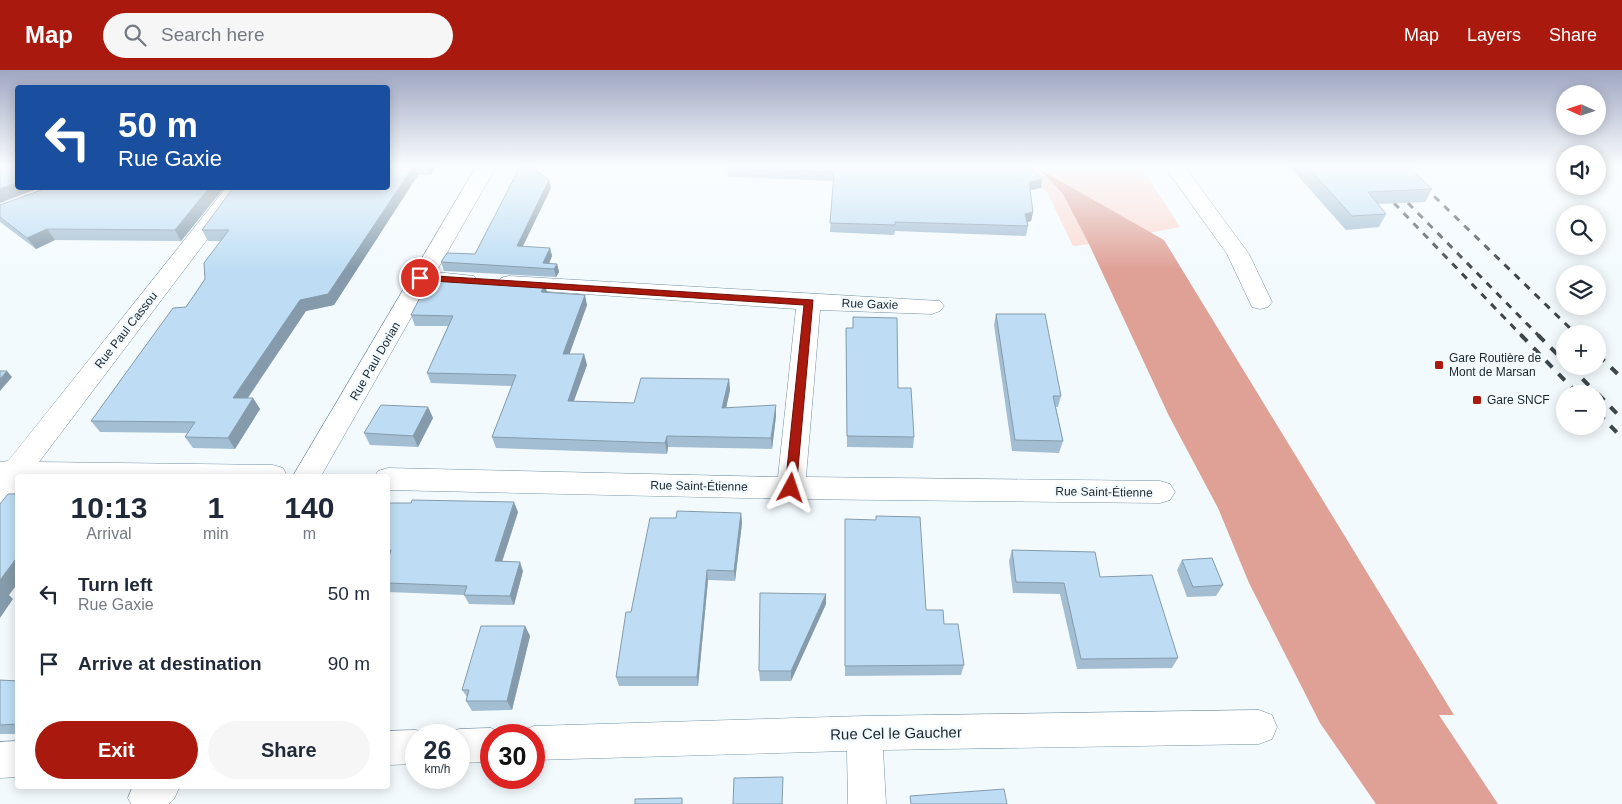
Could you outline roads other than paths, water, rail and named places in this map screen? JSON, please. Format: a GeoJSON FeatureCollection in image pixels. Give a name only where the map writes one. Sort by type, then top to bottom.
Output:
{"type":"FeatureCollection","features":[{"type":"Feature","properties":{"kind":"street","name":"Rue Paul Cassou"},"geometry":{"type":"LineString","coordinates":[[5,479],[225,201]]}},
{"type":"Feature","properties":{"kind":"street","name":"Rue Paul Dorian"},"geometry":{"type":"LineString","coordinates":[[308,474],[380,355],[420,278],[466,201]]}},
{"type":"Feature","properties":{"kind":"street"},"geometry":{"type":"LineString","coordinates":[[1200,201],[1238,254],[1260,302]]}},
{"type":"Feature","properties":{"kind":"street","name":"Rue Gaxie"},"geometry":{"type":"LineString","coordinates":[[420,278],[809,302],[932,306]]}},
{"type":"Feature","properties":{"kind":"street"},"geometry":{"type":"LineString","coordinates":[[791,488],[809,302]]}},
{"type":"Feature","properties":{"kind":"street","name":"Rue Saint-Étienne"},"geometry":{"type":"LineString","coordinates":[[390,479],[791,488],[1160,492]]}},
{"type":"Feature","properties":{"kind":"street","name":"Rue Cel le Gaucher"},"geometry":{"type":"LineString","coordinates":[[545,743],[864,733],[1259,727]]}},
{"type":"Feature","properties":{"kind":"street"},"geometry":{"type":"LineString","coordinates":[[864,733],[867,804]]}},
{"type":"Feature","properties":{"kind":"street"},"geometry":{"type":"LineString","coordinates":[[390,748],[405,747]]}},
{"type":"Feature","properties":{"kind":"street"},"geometry":{"type":"LineString","coordinates":[[0,760],[15,759]]}},
{"type":"Feature","properties":{"kind":"railway"},"geometry":{"type":"LineString","coordinates":[[1439,201],[1567,325]]}},
{"type":"Feature","properties":{"kind":"railway"},"geometry":{"type":"LineString","coordinates":[[1394,203],[1522,336]]}},
{"type":"Feature","properties":{"kind":"railway"},"geometry":{"type":"LineString","coordinates":[[1408,203],[1539,336]]}},
{"type":"Feature","properties":{"kind":"railway"},"geometry":{"type":"LineString","coordinates":[[1521,335],[1569,385]]}},
{"type":"Feature","properties":{"kind":"railway"},"geometry":{"type":"LineString","coordinates":[[1539,336],[1556,353]]}},
{"type":"Feature","properties":{"kind":"railway"},"geometry":{"type":"LineString","coordinates":[[1606,363],[1622,378]]}},
{"type":"Feature","properties":{"kind":"railway"},"geometry":{"type":"LineString","coordinates":[[1579,375],[1588,385]]}},
{"type":"Feature","properties":{"kind":"railway"},"geometry":{"type":"LineString","coordinates":[[1606,402],[1622,419]]}},
{"type":"Feature","properties":{"kind":"railway"},"geometry":{"type":"LineString","coordinates":[[1606,421],[1622,438]]}},
{"type":"Feature","properties":{"kind":"place","name":"Gare Routière de Mont de Marsan"},"geometry":{"type":"Point","coordinates":[1439,365]}},
{"type":"Feature","properties":{"kind":"place","name":"Gare SNCF"},"geometry":{"type":"Point","coordinates":[1477,400]}}]}
